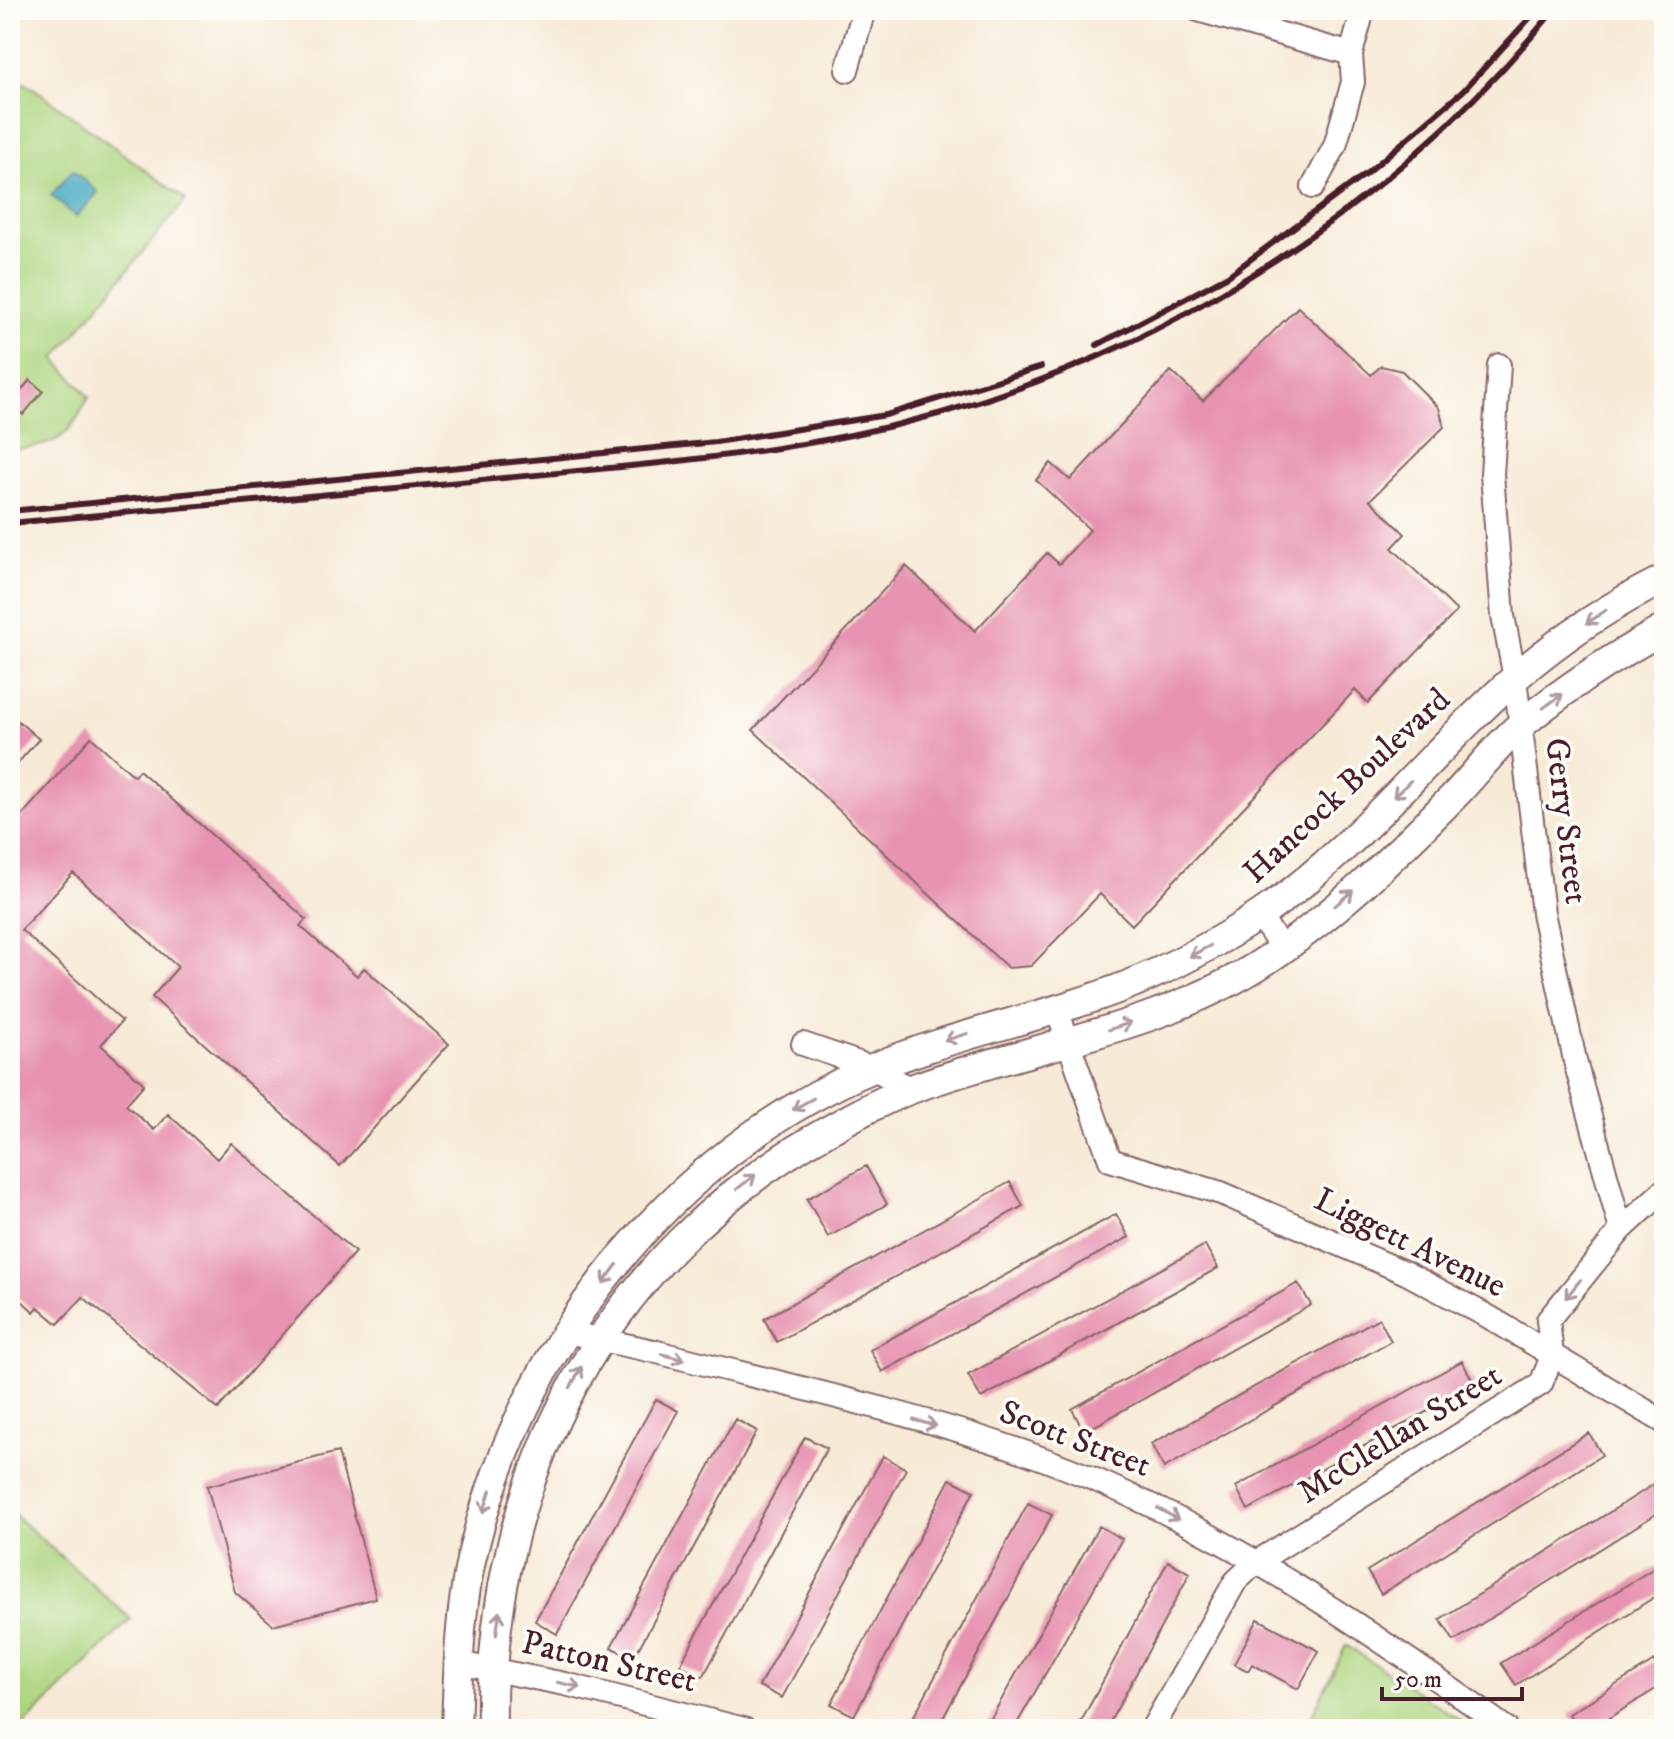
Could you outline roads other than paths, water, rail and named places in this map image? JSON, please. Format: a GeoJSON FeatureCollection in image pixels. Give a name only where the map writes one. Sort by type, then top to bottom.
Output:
{"type":"FeatureCollection","features":[{"type":"Feature","properties":{"kind":"street"},"geometry":{"type":"LineString","coordinates":[[847,70],[864,10]]}},
{"type":"Feature","properties":{"kind":"street"},"geometry":{"type":"LineString","coordinates":[[1198,10],[1351,54]]}},
{"type":"Feature","properties":{"kind":"street"},"geometry":{"type":"LineString","coordinates":[[1313,187],[1335,146],[1353,82],[1351,54],[1363,10]]}},
{"type":"Feature","properties":{"kind":"street","name":"Gerry Street"},"geometry":{"type":"LineString","coordinates":[[1499,365],[1492,474],[1503,616],[1515,678],[1554,976],[1621,1230]]}},
{"type":"Feature","properties":{"kind":"street","name":"Hancock Boulevard"},"geometry":{"type":"LineString","coordinates":[[456,1729],[458,1663],[470,1564],[488,1499],[515,1422],[567,1331],[646,1228],[717,1159],[774,1120],[873,1068],[946,1040],[1124,987],[1179,962],[1259,915],[1346,845],[1515,678],[1604,612],[1664,579]]}},
{"type":"Feature","properties":{"kind":"street"},"geometry":{"type":"LineString","coordinates":[[492,1729],[492,1670],[505,1578],[517,1524],[536,1465],[568,1391],[597,1341],[662,1262],[745,1181],[788,1153],[911,1089],[1165,1011],[1216,990],[1281,947],[1385,862],[1520,726],[1575,685],[1664,629]]}},
{"type":"Feature","properties":{"kind":"street"},"geometry":{"type":"LineString","coordinates":[[1259,915],[1281,947]]}},
{"type":"Feature","properties":{"kind":"street"},"geometry":{"type":"LineString","coordinates":[[1056,1007],[1069,1041]]}},
{"type":"Feature","properties":{"kind":"street","name":"Liggett Avenue"},"geometry":{"type":"LineString","coordinates":[[1069,1041],[1110,1160],[1221,1193],[1347,1245],[1476,1310],[1664,1422]]}},
{"type":"Feature","properties":{"kind":"street"},"geometry":{"type":"LineString","coordinates":[[803,1044],[873,1068],[911,1089]]}},
{"type":"Feature","properties":{"kind":"street","name":"McClellan Street"},"geometry":{"type":"LineString","coordinates":[[1152,1729],[1235,1582],[1255,1563],[1532,1393],[1541,1384],[1552,1356],[1548,1320],[1621,1230],[1664,1190]]}},
{"type":"Feature","properties":{"kind":"street","name":"Scott Street"},"geometry":{"type":"LineString","coordinates":[[567,1331],[597,1341],[656,1352],[1024,1452],[1152,1505],[1255,1563],[1414,1663],[1507,1729]]}},
{"type":"Feature","properties":{"kind":"street","name":"Patton Street"},"geometry":{"type":"LineString","coordinates":[[458,1663],[565,1684],[744,1729]]}},
{"type":"Feature","properties":{"kind":"water"},"geometry":{"type":"Polygon","coordinates":[[[73,170],[98,192],[76,217],[51,195],[73,170]]]}},
{"type":"Feature","properties":{"kind":"railway"},"geometry":{"type":"LineString","coordinates":[[1097,345],[1228,276],[1367,173],[1463,91],[1537,10]]}},
{"type":"Feature","properties":{"kind":"railway"},"geometry":{"type":"LineString","coordinates":[[10,523],[713,457],[851,435],[952,410],[1051,376],[1147,333],[1239,283],[1326,225],[1408,160],[1484,88],[1554,10]]}},
{"type":"Feature","properties":{"kind":"railway"},"geometry":{"type":"LineString","coordinates":[[10,511],[716,442],[886,415],[1041,367]]}}]}
